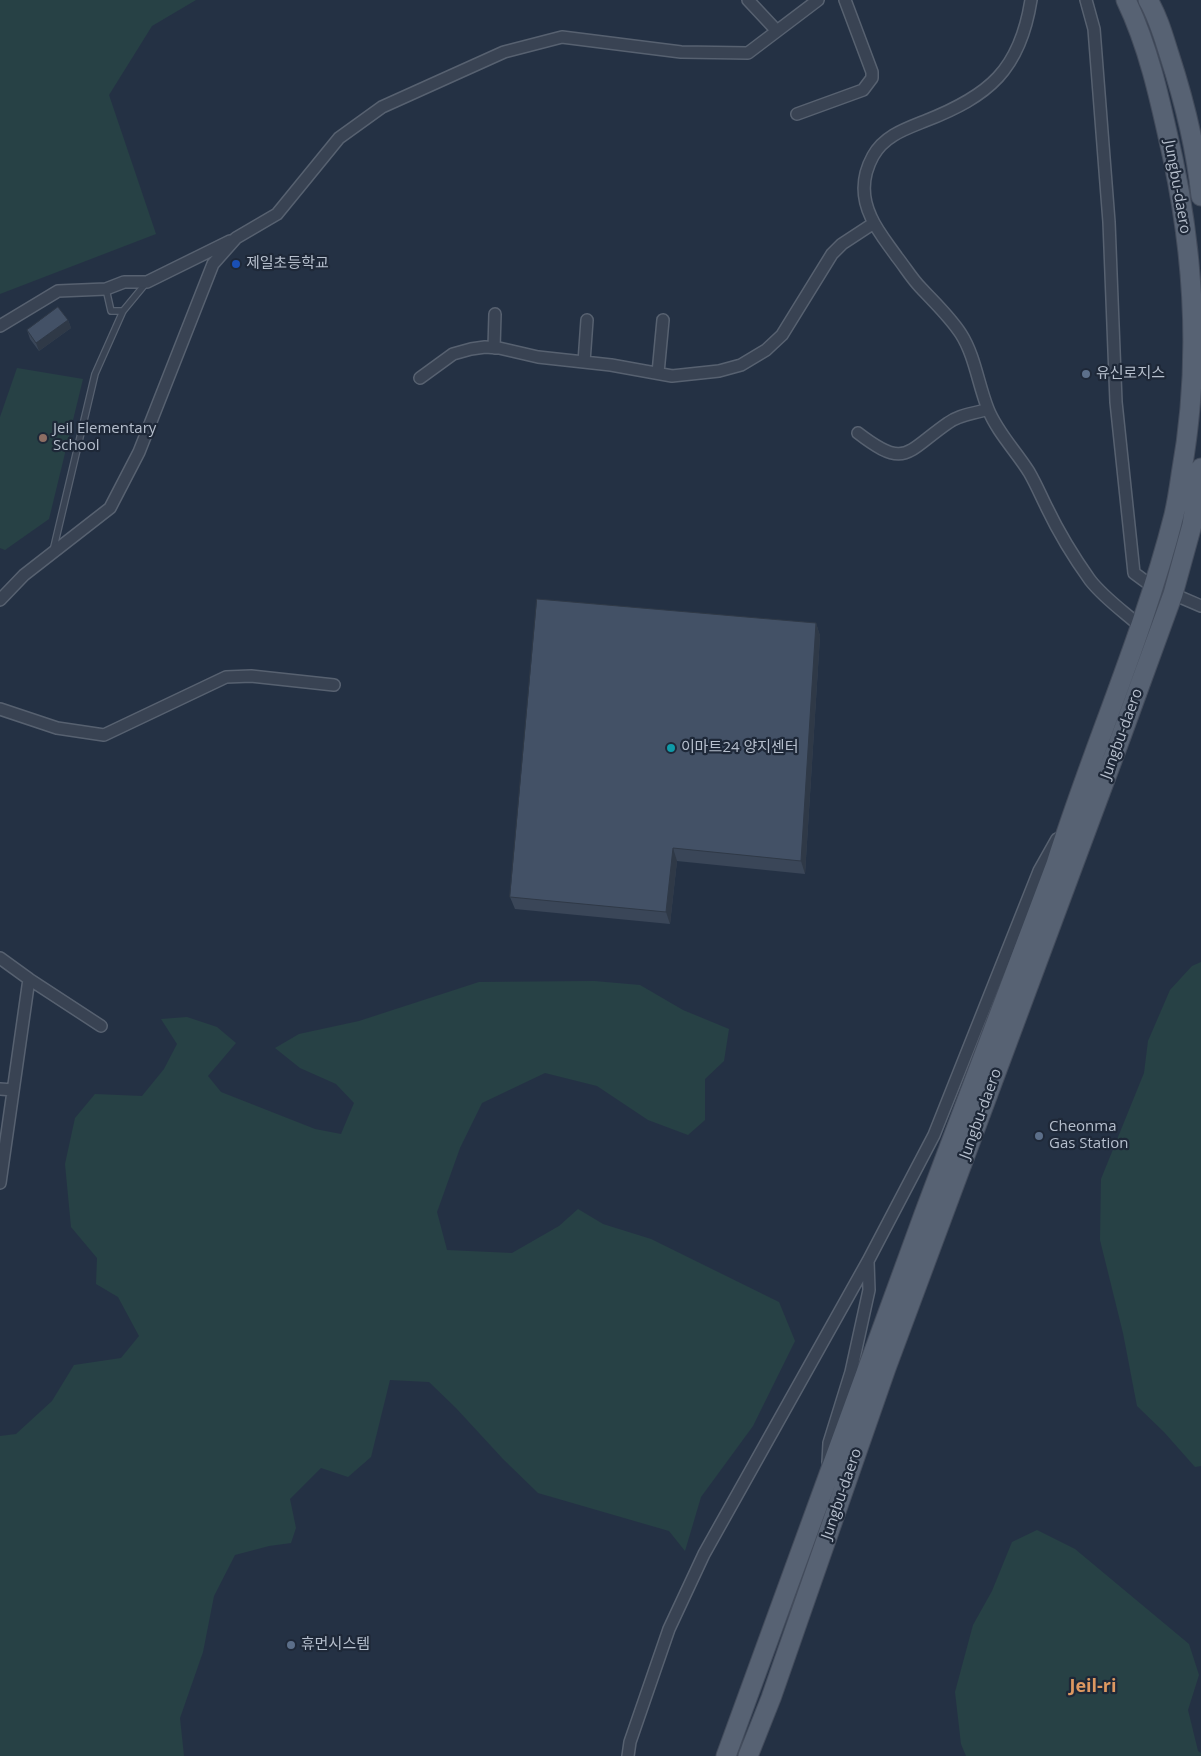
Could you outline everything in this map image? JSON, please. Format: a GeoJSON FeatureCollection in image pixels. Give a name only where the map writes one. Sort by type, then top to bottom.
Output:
{"type":"FeatureCollection","features":[{"type":"Feature","properties":{"kind":"main road","name":"Jungbu-daero"},"geometry":{"type":"LineString","coordinates":[[726,1756],[924,1214],[1056,864],[1072,814],[1140,626],[1174,514],[1186,445],[1193,349],[1189,255],[1177,177],[1158,90],[1126,0]]}},
{"type":"Feature","properties":{"kind":"main road","name":"Jungbu-daero"},"geometry":{"type":"LineString","coordinates":[[1148,0],[1156,14],[1182,95],[1201,196]]}},
{"type":"Feature","properties":{"kind":"main road","name":"Jungbu-daero"},"geometry":{"type":"LineString","coordinates":[[748,1756],[771,1698],[886,1368],[1122,734],[1172,594],[1192,525],[1201,468]]}},
{"type":"Feature","properties":{"kind":"street"},"geometry":{"type":"LineString","coordinates":[[748,0],[777,31]]}},
{"type":"Feature","properties":{"kind":"street"},"geometry":{"type":"LineString","coordinates":[[0,326],[58,291],[106,289],[124,282],[147,282],[236,238],[277,214],[339,138],[382,107],[504,52],[562,37],[681,52],[748,53],[818,0]]}},
{"type":"Feature","properties":{"kind":"street"},"geometry":{"type":"LineString","coordinates":[[797,114],[863,90],[872,78],[872,72],[845,0]]}},
{"type":"Feature","properties":{"kind":"street"},"geometry":{"type":"LineString","coordinates":[[1030,0],[1028,19],[1017,51],[1003,73],[991,86],[966,102],[901,130],[884,142],[874,155],[864,182],[864,195],[874,223],[919,286],[962,334],[988,409],[998,428],[1029,473],[1051,515],[1090,580],[1105,597],[1140,626]]}},
{"type":"Feature","properties":{"kind":"street"},"geometry":{"type":"LineString","coordinates":[[1086,0],[1094,39],[1109,222],[1116,402],[1134,573],[1153,587]]}},
{"type":"Feature","properties":{"kind":"street"},"geometry":{"type":"LineString","coordinates":[[420,378],[453,354],[471,349],[494,348],[538,357],[611,365],[672,376],[719,371],[741,365],[766,350],[782,335],[832,254],[842,244],[874,223]]}},
{"type":"Feature","properties":{"kind":"street"},"geometry":{"type":"LineString","coordinates":[[0,600],[24,575],[110,508],[139,452],[213,264],[236,238]]}},
{"type":"Feature","properties":{"kind":"street"},"geometry":{"type":"LineString","coordinates":[[494,348],[495,314]]}},
{"type":"Feature","properties":{"kind":"street"},"geometry":{"type":"LineString","coordinates":[[584,362],[586,320]]}},
{"type":"Feature","properties":{"kind":"street"},"geometry":{"type":"LineString","coordinates":[[658,373],[663,320]]}},
{"type":"Feature","properties":{"kind":"street"},"geometry":{"type":"LineString","coordinates":[[858,433],[886,452],[894,454],[903,453],[912,450],[948,422],[963,414],[976,413],[988,409]]}},
{"type":"Feature","properties":{"kind":"street"},"geometry":{"type":"LineString","coordinates":[[1172,594],[1201,606]]}},
{"type":"Feature","properties":{"kind":"street"},"geometry":{"type":"LineString","coordinates":[[0,709],[57,728],[104,735],[226,677],[251,676],[334,685]]}},
{"type":"Feature","properties":{"kind":"street"},"geometry":{"type":"LineString","coordinates":[[628,1756],[630,1742],[669,1629],[704,1554],[868,1261],[934,1135],[1039,871],[1072,814]]}},
{"type":"Feature","properties":{"kind":"street"},"geometry":{"type":"LineString","coordinates":[[0,958],[101,1026]]}},
{"type":"Feature","properties":{"kind":"street"},"geometry":{"type":"LineString","coordinates":[[0,1182],[29,979]]}},
{"type":"Feature","properties":{"kind":"street"},"geometry":{"type":"LineString","coordinates":[[0,1089],[13,1090]]}},
{"type":"Feature","properties":{"kind":"street"},"geometry":{"type":"LineString","coordinates":[[826,1482],[829,1443],[852,1372],[869,1290],[868,1261]]}},
{"type":"Feature","properties":{"kind":"lane"},"geometry":{"type":"LineString","coordinates":[[52,553],[95,374],[123,311],[147,282]]}},
{"type":"Feature","properties":{"kind":"lane"},"geometry":{"type":"LineString","coordinates":[[106,289],[111,311],[123,311]]}},
{"type":"Feature","properties":{"kind":"green space"},"geometry":{"type":"Polygon","coordinates":[[[0,0],[196,0],[152,26],[109,95],[156,234],[0,294],[0,0]]]}},
{"type":"Feature","properties":{"kind":"green space"},"geometry":{"type":"Polygon","coordinates":[[[17,368],[83,379],[49,519],[5,550],[0,548],[0,417],[17,368]]]}},
{"type":"Feature","properties":{"kind":"green space"},"geometry":{"type":"Polygon","coordinates":[[[1201,962],[1201,1466],[1195,1467],[1164,1432],[1137,1406],[1123,1333],[1100,1240],[1101,1179],[1144,1073],[1148,1041],[1170,990],[1192,966],[1201,962]]]}},
{"type":"Feature","properties":{"kind":"green space"},"geometry":{"type":"Polygon","coordinates":[[[594,981],[640,985],[683,1010],[729,1029],[724,1061],[705,1079],[705,1120],[688,1135],[648,1120],[597,1086],[545,1073],[482,1103],[460,1148],[437,1212],[447,1250],[512,1253],[559,1226],[578,1209],[603,1224],[651,1239],[779,1302],[795,1341],[753,1426],[701,1497],[685,1551],[669,1531],[538,1493],[429,1382],[390,1380],[371,1457],[348,1477],[321,1468],[290,1499],[296,1528],[291,1543],[269,1546],[235,1555],[214,1596],[203,1652],[180,1718],[184,1756],[0,1756],[0,1436],[16,1434],[52,1401],[74,1365],[121,1358],[139,1336],[118,1297],[96,1284],[97,1258],[71,1227],[65,1164],[75,1118],[95,1094],[142,1096],[164,1069],[177,1044],[161,1019],[187,1017],[217,1027],[236,1043],[208,1076],[221,1092],[315,1129],[341,1134],[354,1103],[336,1084],[300,1068],[275,1048],[299,1034],[359,1021],[479,982],[594,981]]]}},
{"type":"Feature","properties":{"kind":"green space"},"geometry":{"type":"Polygon","coordinates":[[[1037,1530],[1075,1549],[1189,1644],[1199,1675],[1188,1710],[1198,1751],[1201,1753],[1201,1756],[966,1756],[961,1744],[955,1692],[973,1625],[992,1591],[1012,1542],[1037,1530]]]}},
{"type":"Feature","properties":{"kind":"building"},"geometry":{"type":"Polygon","coordinates":[[[58,307],[68,320],[36,343],[27,330],[58,307]]]}},
{"type":"Feature","properties":{"kind":"building","name":"이마트24 양지센터"},"geometry":{"type":"Polygon","coordinates":[[[537,599],[816,623],[801,861],[673,848],[666,912],[510,897],[537,599]]]}},
{"type":"Feature","properties":{"kind":"place","name":"제일초등학교"},"geometry":{"type":"Point","coordinates":[236,264]}},
{"type":"Feature","properties":{"kind":"place","name":"유신로지스"},"geometry":{"type":"Point","coordinates":[1086,374]}},
{"type":"Feature","properties":{"kind":"place","name":"Jeil Elementary School"},"geometry":{"type":"Point","coordinates":[43,438]}},
{"type":"Feature","properties":{"kind":"place","name":"이마트24 양지센터"},"geometry":{"type":"Point","coordinates":[671,748]}},
{"type":"Feature","properties":{"kind":"place","name":"Cheonma Gas Station"},"geometry":{"type":"Point","coordinates":[1039,1136]}},
{"type":"Feature","properties":{"kind":"place","name":"휴먼시스템"},"geometry":{"type":"Point","coordinates":[291,1645]}},
{"type":"Feature","properties":{"kind":"district","name":"Jeil-ri"},"geometry":{"type":"Point","coordinates":[1093,1687]}}]}
